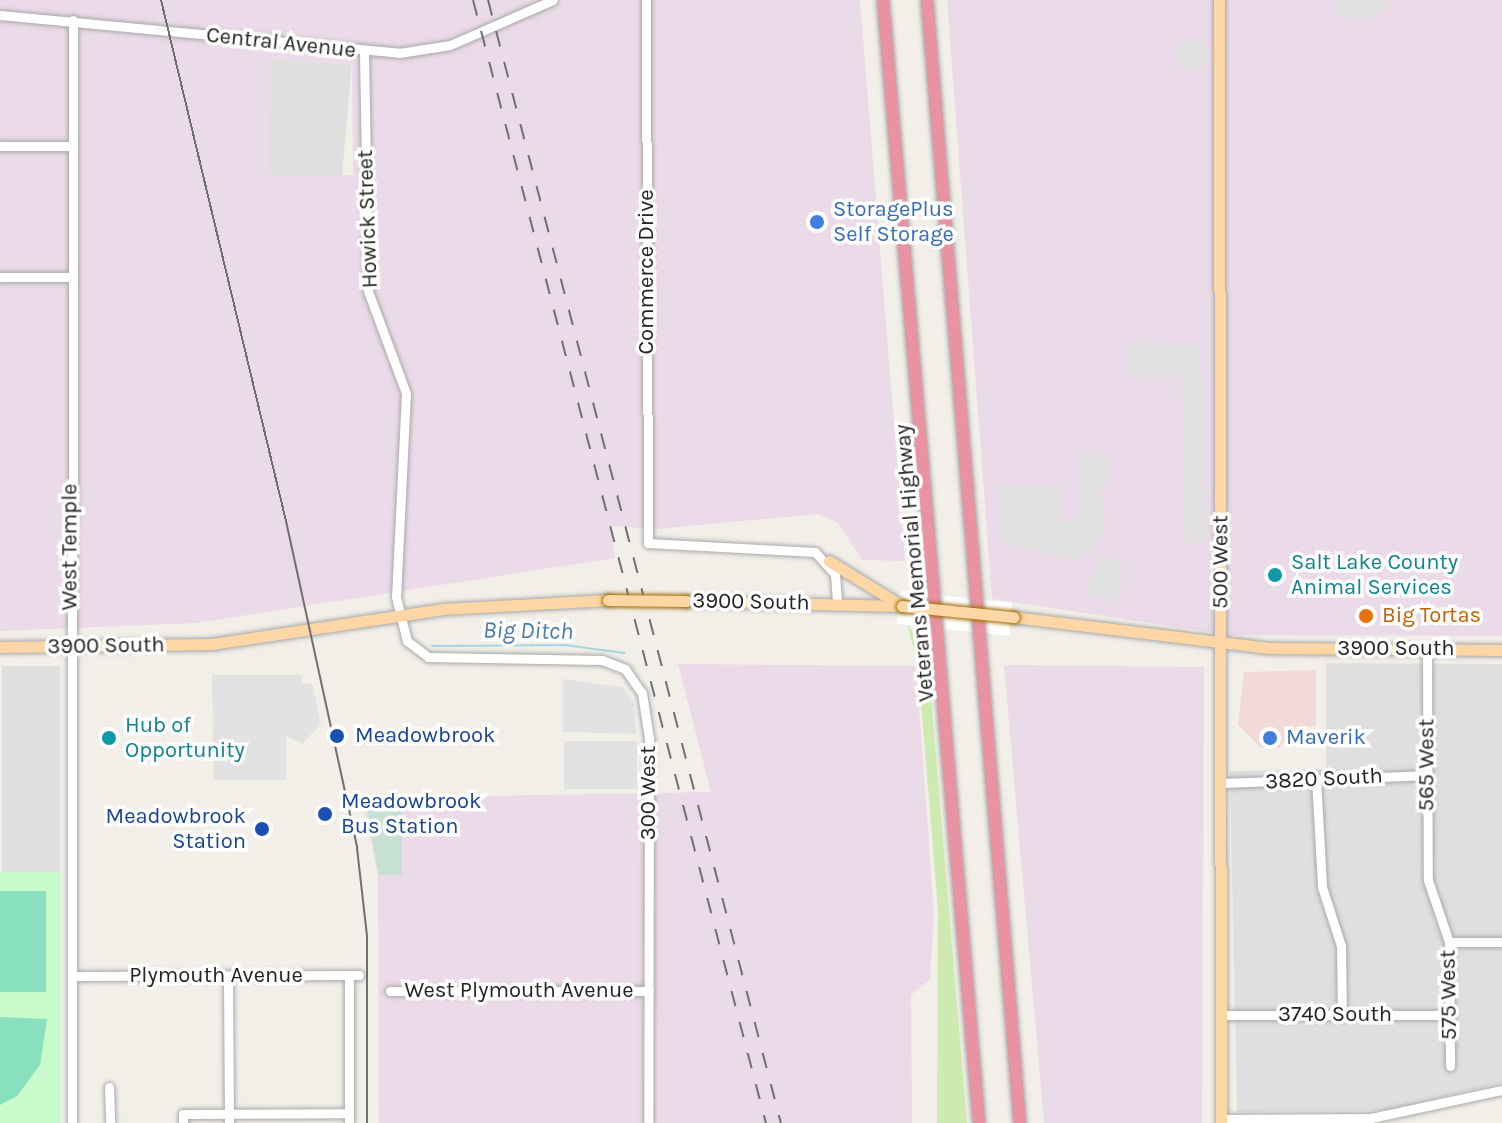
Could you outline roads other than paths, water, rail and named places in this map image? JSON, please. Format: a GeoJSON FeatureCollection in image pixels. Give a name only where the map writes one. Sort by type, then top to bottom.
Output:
{"type":"FeatureCollection","features":[{"type":"Feature","properties":{"kind":"highway","name":"Veterans Memorial Highway"},"geometry":{"type":"LineString","coordinates":[[883,0],[979,1123]]}},
{"type":"Feature","properties":{"kind":"highway"},"geometry":{"type":"LineString","coordinates":[[927,0],[1020,1123]]}},
{"type":"Feature","properties":{"kind":"main road","name":"500 West"},"geometry":{"type":"LineString","coordinates":[[1219,0],[1221,1121]]}},
{"type":"Feature","properties":{"kind":"main road"},"geometry":{"type":"LineString","coordinates":[[829,561],[902,606]]}},
{"type":"Feature","properties":{"kind":"main road","name":"3900 South"},"geometry":{"type":"LineString","coordinates":[[0,647],[212,644],[485,604],[608,600],[902,606],[1013,617],[1222,645],[1502,650]]}},
{"type":"Feature","properties":{"kind":"street","name":"Central Avenue"},"geometry":{"type":"LineString","coordinates":[[0,15],[73,20],[364,52],[441,48],[553,0]]}},
{"type":"Feature","properties":{"kind":"street","name":"Commerce Drive"},"geometry":{"type":"LineString","coordinates":[[646,0],[648,543],[800,548],[829,561]]}},
{"type":"Feature","properties":{"kind":"street","name":"West Temple"},"geometry":{"type":"LineString","coordinates":[[72,1123],[69,277],[73,20]]}},
{"type":"Feature","properties":{"kind":"street","name":"Howick Street"},"geometry":{"type":"LineString","coordinates":[[364,52],[368,291],[406,393],[396,597],[407,641],[428,657]]}},
{"type":"Feature","properties":{"kind":"street"},"geometry":{"type":"LineString","coordinates":[[0,146],[70,146]]}},
{"type":"Feature","properties":{"kind":"street"},"geometry":{"type":"LineString","coordinates":[[0,277],[69,277]]}},
{"type":"Feature","properties":{"kind":"street"},"geometry":{"type":"LineString","coordinates":[[829,561],[837,604]]}},
{"type":"Feature","properties":{"kind":"street","name":"565 West"},"geometry":{"type":"LineString","coordinates":[[1427,649],[1428,880]]}},
{"type":"Feature","properties":{"kind":"street","name":"300 West"},"geometry":{"type":"LineString","coordinates":[[428,657],[582,656],[615,664],[638,685],[649,724],[648,1123]]}},
{"type":"Feature","properties":{"kind":"street","name":"3820 South"},"geometry":{"type":"LineString","coordinates":[[1221,783],[1427,775]]}},
{"type":"Feature","properties":{"kind":"street"},"geometry":{"type":"LineString","coordinates":[[1316,778],[1328,908],[1341,946],[1342,1015]]}},
{"type":"Feature","properties":{"kind":"street","name":"575 West"},"geometry":{"type":"LineString","coordinates":[[1428,880],[1449,942],[1450,1066]]}},
{"type":"Feature","properties":{"kind":"street"},"geometry":{"type":"LineString","coordinates":[[1449,942],[1502,942]]}},
{"type":"Feature","properties":{"kind":"street","name":"Plymouth Avenue"},"geometry":{"type":"LineString","coordinates":[[73,976],[354,975],[349,1118]]}},
{"type":"Feature","properties":{"kind":"street"},"geometry":{"type":"LineString","coordinates":[[228,976],[229,1118]]}},
{"type":"Feature","properties":{"kind":"street","name":"West Plymouth Avenue"},"geometry":{"type":"LineString","coordinates":[[390,991],[649,991]]}},
{"type":"Feature","properties":{"kind":"street","name":"3740 South"},"geometry":{"type":"LineString","coordinates":[[1221,1015],[1450,1015]]}},
{"type":"Feature","properties":{"kind":"street"},"geometry":{"type":"LineString","coordinates":[[109,1087],[110,1123]]}},
{"type":"Feature","properties":{"kind":"street"},"geometry":{"type":"LineString","coordinates":[[1221,1121],[1380,1118],[1502,1090]]}},
{"type":"Feature","properties":{"kind":"street"},"geometry":{"type":"LineString","coordinates":[[183,1119],[349,1118]]}},
{"type":"Feature","properties":{"kind":"waterway","name":"Big Ditch"},"geometry":{"type":"LineString","coordinates":[[432,646],[565,645],[624,653]]}},
{"type":"Feature","properties":{"kind":"tram line"},"geometry":{"type":"LineString","coordinates":[[161,0],[286,521],[357,848],[367,936],[367,1123]]}},
{"type":"Feature","properties":{"kind":"railway"},"geometry":{"type":"LineString","coordinates":[[473,0],[766,1123]]}},
{"type":"Feature","properties":{"kind":"railway"},"geometry":{"type":"LineString","coordinates":[[488,0],[781,1123]]}},
{"type":"Feature","properties":{"kind":"place","name":"StoragePlus Self Storage"},"geometry":{"type":"Point","coordinates":[817,222]}},
{"type":"Feature","properties":{"kind":"place","name":"Salt Lake County Animal Services"},"geometry":{"type":"Point","coordinates":[1275,575]}},
{"type":"Feature","properties":{"kind":"place","name":"Big Tortas"},"geometry":{"type":"Point","coordinates":[1366,616]}},
{"type":"Feature","properties":{"kind":"place","name":"Meadowbrook"},"geometry":{"type":"Point","coordinates":[337,736]}},
{"type":"Feature","properties":{"kind":"place","name":"Hub of Opportunity"},"geometry":{"type":"Point","coordinates":[109,738]}},
{"type":"Feature","properties":{"kind":"place","name":"Maverik"},"geometry":{"type":"Point","coordinates":[1270,738]}},
{"type":"Feature","properties":{"kind":"place","name":"Meadowbrook Bus Station"},"geometry":{"type":"Point","coordinates":[325,814]}},
{"type":"Feature","properties":{"kind":"place","name":"Meadowbrook Station"},"geometry":{"type":"Point","coordinates":[262,829]}}]}
